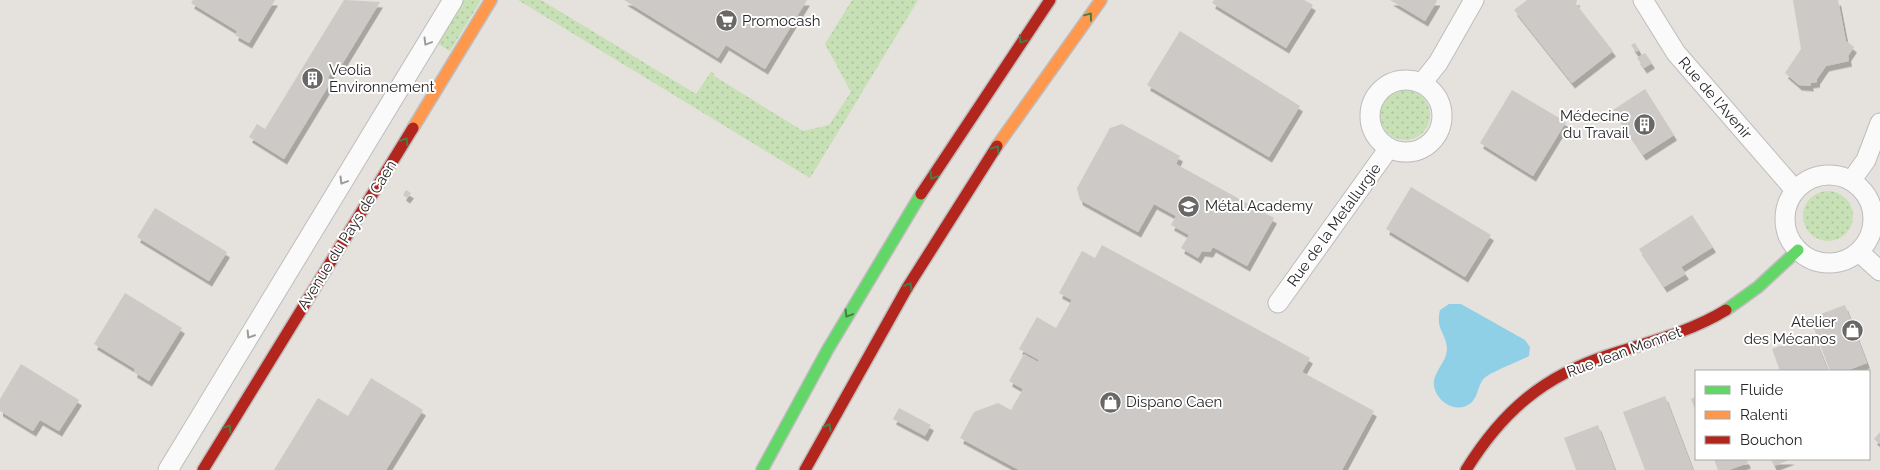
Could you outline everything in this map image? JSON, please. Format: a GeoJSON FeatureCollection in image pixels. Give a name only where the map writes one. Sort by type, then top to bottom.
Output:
{"type":"FeatureCollection","features":[{"type":"Feature","properties":{"kind":"main road","name":"Avenue du Pays de Caen"},"geometry":{"type":"LineString","coordinates":[[203,470],[490,0]]}},
{"type":"Feature","properties":{"kind":"main road"},"geometry":{"type":"LineString","coordinates":[[762,470],[825,352],[913,206],[1050,0]]}},
{"type":"Feature","properties":{"kind":"main road"},"geometry":{"type":"LineString","coordinates":[[805,470],[867,358],[960,202],[1073,36],[1100,0]]}},
{"type":"Feature","properties":{"kind":"main road","name":"Rue Jean Monnet"},"geometry":{"type":"LineString","coordinates":[[1466,470],[1478,448],[1511,408],[1551,380],[1590,362],[1673,334],[1712,318],[1752,294],[1798,250]]}},
{"type":"Feature","properties":{"kind":"street","name":"Avenue du Pays de Caen"},"geometry":{"type":"LineString","coordinates":[[168,470],[452,0]]}},
{"type":"Feature","properties":{"kind":"street"},"geometry":{"type":"LineString","coordinates":[[1422,83],[1438,63],[1474,0]]}},
{"type":"Feature","properties":{"kind":"street","name":"Rue de l'Avenir"},"geometry":{"type":"LineString","coordinates":[[1643,0],[1676,53],[1796,190]]}},
{"type":"Feature","properties":{"kind":"street"},"geometry":{"type":"LineString","coordinates":[[1412,80],[1422,83],[1433,91],[1439,100],[1442,122],[1438,133],[1431,142],[1411,152],[1389,148],[1379,140],[1373,129],[1371,112],[1376,96],[1392,83],[1412,80]]}},
{"type":"Feature","properties":{"kind":"street"},"geometry":{"type":"LineString","coordinates":[[1851,181],[1866,160],[1875,142],[1880,123]]}},
{"type":"Feature","properties":{"kind":"street","name":"Rue de la Metallurgie"},"geometry":{"type":"LineString","coordinates":[[1278,303],[1389,148]]}},
{"type":"Feature","properties":{"kind":"street"},"geometry":{"type":"LineString","coordinates":[[1822,175],[1845,177],[1851,181],[1859,186],[1869,199],[1874,215],[1872,232],[1859,252],[1846,260],[1827,263],[1812,259],[1798,250],[1790,240],[1786,226],[1786,212],[1796,190],[1807,180],[1822,175]]}},
{"type":"Feature","properties":{"kind":"street"},"geometry":{"type":"LineString","coordinates":[[1859,252],[1880,271]]}},
{"type":"Feature","properties":{"kind":"street"},"geometry":{"type":"LineString","coordinates":[[269,304],[295,319]]}},
{"type":"Feature","properties":{"kind":"green space"},"geometry":{"type":"Polygon","coordinates":[[[461,0],[481,0],[450,51],[435,42],[461,0]]]}},
{"type":"Feature","properties":{"kind":"green space"},"geometry":{"type":"Polygon","coordinates":[[[518,0],[541,0],[696,94],[711,72],[715,74],[714,76],[803,131],[829,125],[851,92],[825,44],[852,0],[918,0],[810,178],[518,0]]]}},
{"type":"Feature","properties":{"kind":"green space"},"geometry":{"type":"Polygon","coordinates":[[[1400,90],[1410,90],[1423,97],[1430,110],[1430,120],[1423,133],[1410,140],[1400,140],[1391,136],[1384,129],[1380,120],[1380,110],[1384,101],[1391,94],[1400,90]]]}},
{"type":"Feature","properties":{"kind":"green space"},"geometry":{"type":"Polygon","coordinates":[[[1828,191],[1837,193],[1848,202],[1853,216],[1851,225],[1842,236],[1828,241],[1819,239],[1808,230],[1803,216],[1805,207],[1814,196],[1828,191]]]}},
{"type":"Feature","properties":{"kind":"water"},"geometry":{"type":"Polygon","coordinates":[[[1449,304],[1461,304],[1525,340],[1530,347],[1529,356],[1484,378],[1472,402],[1461,407],[1455,407],[1444,402],[1439,398],[1434,386],[1435,377],[1447,350],[1439,323],[1440,310],[1449,304]]]}},
{"type":"Feature","properties":{"kind":"building"},"geometry":{"type":"Polygon","coordinates":[[[193,0],[275,0],[249,43],[235,35],[237,31],[191,3],[193,0]]]}},
{"type":"Feature","properties":{"kind":"building","name":"Veolia Environnement"},"geometry":{"type":"Polygon","coordinates":[[[344,0],[380,2],[338,71],[334,68],[328,78],[332,80],[284,159],[249,137],[257,124],[265,129],[344,0]]]}},
{"type":"Feature","properties":{"kind":"building","name":"Promocash"},"geometry":{"type":"Polygon","coordinates":[[[624,0],[807,0],[765,69],[726,45],[718,58],[624,0]]]}},
{"type":"Feature","properties":{"kind":"building"},"geometry":{"type":"Polygon","coordinates":[[[1214,0],[1304,0],[1313,5],[1286,48],[1212,3],[1214,0]]]}},
{"type":"Feature","properties":{"kind":"building"},"geometry":{"type":"Polygon","coordinates":[[[1390,0],[1437,0],[1437,1],[1425,21],[1390,0]]]}},
{"type":"Feature","properties":{"kind":"building"},"geometry":{"type":"Polygon","coordinates":[[[1527,0],[1577,0],[1576,4],[1613,51],[1572,83],[1514,10],[1527,0]]]}},
{"type":"Feature","properties":{"kind":"building"},"geometry":{"type":"Polygon","coordinates":[[[1793,0],[1838,0],[1846,41],[1854,47],[1848,56],[1849,61],[1826,66],[1817,82],[1810,83],[1811,86],[1799,85],[1785,73],[1801,49],[1793,0]]]}},
{"type":"Feature","properties":{"kind":"building"},"geometry":{"type":"Polygon","coordinates":[[[1180,31],[1300,106],[1269,157],[1147,85],[1180,31]]]}},
{"type":"Feature","properties":{"kind":"building"},"geometry":{"type":"Polygon","coordinates":[[[1635,43],[1639,50],[1636,52],[1631,45],[1635,43]]]}},
{"type":"Feature","properties":{"kind":"building"},"geometry":{"type":"Polygon","coordinates":[[[1645,53],[1652,63],[1644,68],[1637,58],[1645,53]]]}},
{"type":"Feature","properties":{"kind":"building","name":"Médecine du Travail"},"geometry":{"type":"Polygon","coordinates":[[[1645,89],[1674,135],[1643,155],[1613,110],[1645,89]]]}},
{"type":"Feature","properties":{"kind":"building"},"geometry":{"type":"Polygon","coordinates":[[[1512,90],[1566,122],[1533,176],[1480,143],[1512,90]]]}},
{"type":"Feature","properties":{"kind":"building"},"geometry":{"type":"Polygon","coordinates":[[[1122,124],[1180,156],[1176,164],[1274,218],[1247,266],[1213,247],[1210,252],[1202,251],[1198,258],[1181,248],[1189,235],[1171,225],[1176,216],[1154,204],[1138,232],[1080,200],[1077,188],[1110,128],[1122,124]]]}},
{"type":"Feature","properties":{"kind":"building"},"geometry":{"type":"Polygon","coordinates":[[[1411,187],[1491,235],[1465,277],[1386,229],[1411,187]]]}},
{"type":"Feature","properties":{"kind":"building"},"geometry":{"type":"Polygon","coordinates":[[[406,190],[411,193],[407,198],[403,195],[406,190]]]}},
{"type":"Feature","properties":{"kind":"building"},"geometry":{"type":"Polygon","coordinates":[[[155,208],[227,252],[209,281],[137,237],[155,208]]]}},
{"type":"Feature","properties":{"kind":"building"},"geometry":{"type":"Polygon","coordinates":[[[1692,215],[1713,247],[1681,267],[1686,274],[1664,287],[1639,249],[1692,215]]]}},
{"type":"Feature","properties":{"kind":"building"},"geometry":{"type":"Polygon","coordinates":[[[1102,245],[1310,358],[1302,372],[1374,411],[1342,470],[1019,470],[960,438],[974,412],[998,403],[1011,410],[1023,389],[1009,381],[1024,354],[1038,362],[1039,360],[1019,349],[1037,317],[1056,328],[1072,300],[1059,293],[1082,251],[1095,258],[1102,245]]]}},
{"type":"Feature","properties":{"kind":"building"},"geometry":{"type":"Polygon","coordinates":[[[125,293],[182,328],[149,381],[134,372],[135,369],[94,344],[125,293]]]}},
{"type":"Feature","properties":{"kind":"building"},"geometry":{"type":"Polygon","coordinates":[[[1845,305],[1867,363],[1849,370],[1830,370],[1810,318],[1845,305]]]}},
{"type":"Feature","properties":{"kind":"building"},"geometry":{"type":"Polygon","coordinates":[[[1813,333],[1828,370],[1780,370],[1772,349],[1813,333]]]}},
{"type":"Feature","properties":{"kind":"building"},"geometry":{"type":"Polygon","coordinates":[[[21,364],[79,400],[59,431],[40,420],[33,431],[0,411],[0,399],[21,364]]]}},
{"type":"Feature","properties":{"kind":"building"},"geometry":{"type":"Polygon","coordinates":[[[371,378],[423,410],[386,470],[274,470],[318,398],[348,416],[371,378]]]}},
{"type":"Feature","properties":{"kind":"building"},"geometry":{"type":"Polygon","coordinates":[[[1665,396],[1693,470],[1645,470],[1623,412],[1665,396]]]}},
{"type":"Feature","properties":{"kind":"building"},"geometry":{"type":"Polygon","coordinates":[[[1695,397],[1695,409],[1691,399],[1695,397]]]}},
{"type":"Feature","properties":{"kind":"building"},"geometry":{"type":"Polygon","coordinates":[[[899,408],[931,425],[925,436],[893,419],[899,408]]]}},
{"type":"Feature","properties":{"kind":"building"},"geometry":{"type":"Polygon","coordinates":[[[1598,425],[1615,470],[1576,470],[1564,438],[1598,425]]]}},
{"type":"Feature","properties":{"kind":"building"},"geometry":{"type":"Polygon","coordinates":[[[1880,432],[1880,444],[1874,439],[1880,432]]]}},
{"type":"Feature","properties":{"kind":"building"},"geometry":{"type":"Polygon","coordinates":[[[1714,460],[1746,460],[1748,463],[1729,470],[1718,470],[1714,460]]]}},
{"type":"Feature","properties":{"kind":"building"},"geometry":{"type":"Polygon","coordinates":[[[1771,460],[1789,460],[1774,466],[1771,460]]]}},
{"type":"Feature","properties":{"kind":"traffic: fast"},"geometry":{"type":"LineString","coordinates":[[762,470],[828,349],[921,194]]}},
{"type":"Feature","properties":{"kind":"traffic: fast"},"geometry":{"type":"LineString","coordinates":[[1726,310],[1758,287],[1798,250]]}},
{"type":"Feature","properties":{"kind":"traffic: slow"},"geometry":{"type":"LineString","coordinates":[[413,128],[491,0]]}},
{"type":"Feature","properties":{"kind":"traffic: slow"},"geometry":{"type":"LineString","coordinates":[[997,146],[1101,0]]}},
{"type":"Feature","properties":{"kind":"traffic: jam"},"geometry":{"type":"LineString","coordinates":[[921,194],[1050,0]]}},
{"type":"Feature","properties":{"kind":"traffic: jam"},"geometry":{"type":"LineString","coordinates":[[203,470],[413,128]]}},
{"type":"Feature","properties":{"kind":"traffic: jam"},"geometry":{"type":"LineString","coordinates":[[805,470],[907,288],[997,146]]}},
{"type":"Feature","properties":{"kind":"traffic: jam"},"geometry":{"type":"LineString","coordinates":[[1466,470],[1494,431],[1526,399],[1544,385],[1585,364],[1684,330],[1726,310]]}},
{"type":"Feature","properties":{"kind":"place","name":"Promocash"},"geometry":{"type":"Point","coordinates":[726,21]}},
{"type":"Feature","properties":{"kind":"place","name":"Veolia Environnement"},"geometry":{"type":"Point","coordinates":[313,79]}},
{"type":"Feature","properties":{"kind":"place","name":"Médecine du Travail"},"geometry":{"type":"Point","coordinates":[1645,125]}},
{"type":"Feature","properties":{"kind":"place","name":"Métal Academy"},"geometry":{"type":"Point","coordinates":[1189,206]}},
{"type":"Feature","properties":{"kind":"place","name":"Atelier des Mécanos"},"geometry":{"type":"Point","coordinates":[1852,331]}},
{"type":"Feature","properties":{"kind":"place","name":"Dispano Caen"},"geometry":{"type":"Point","coordinates":[1110,402]}}]}
